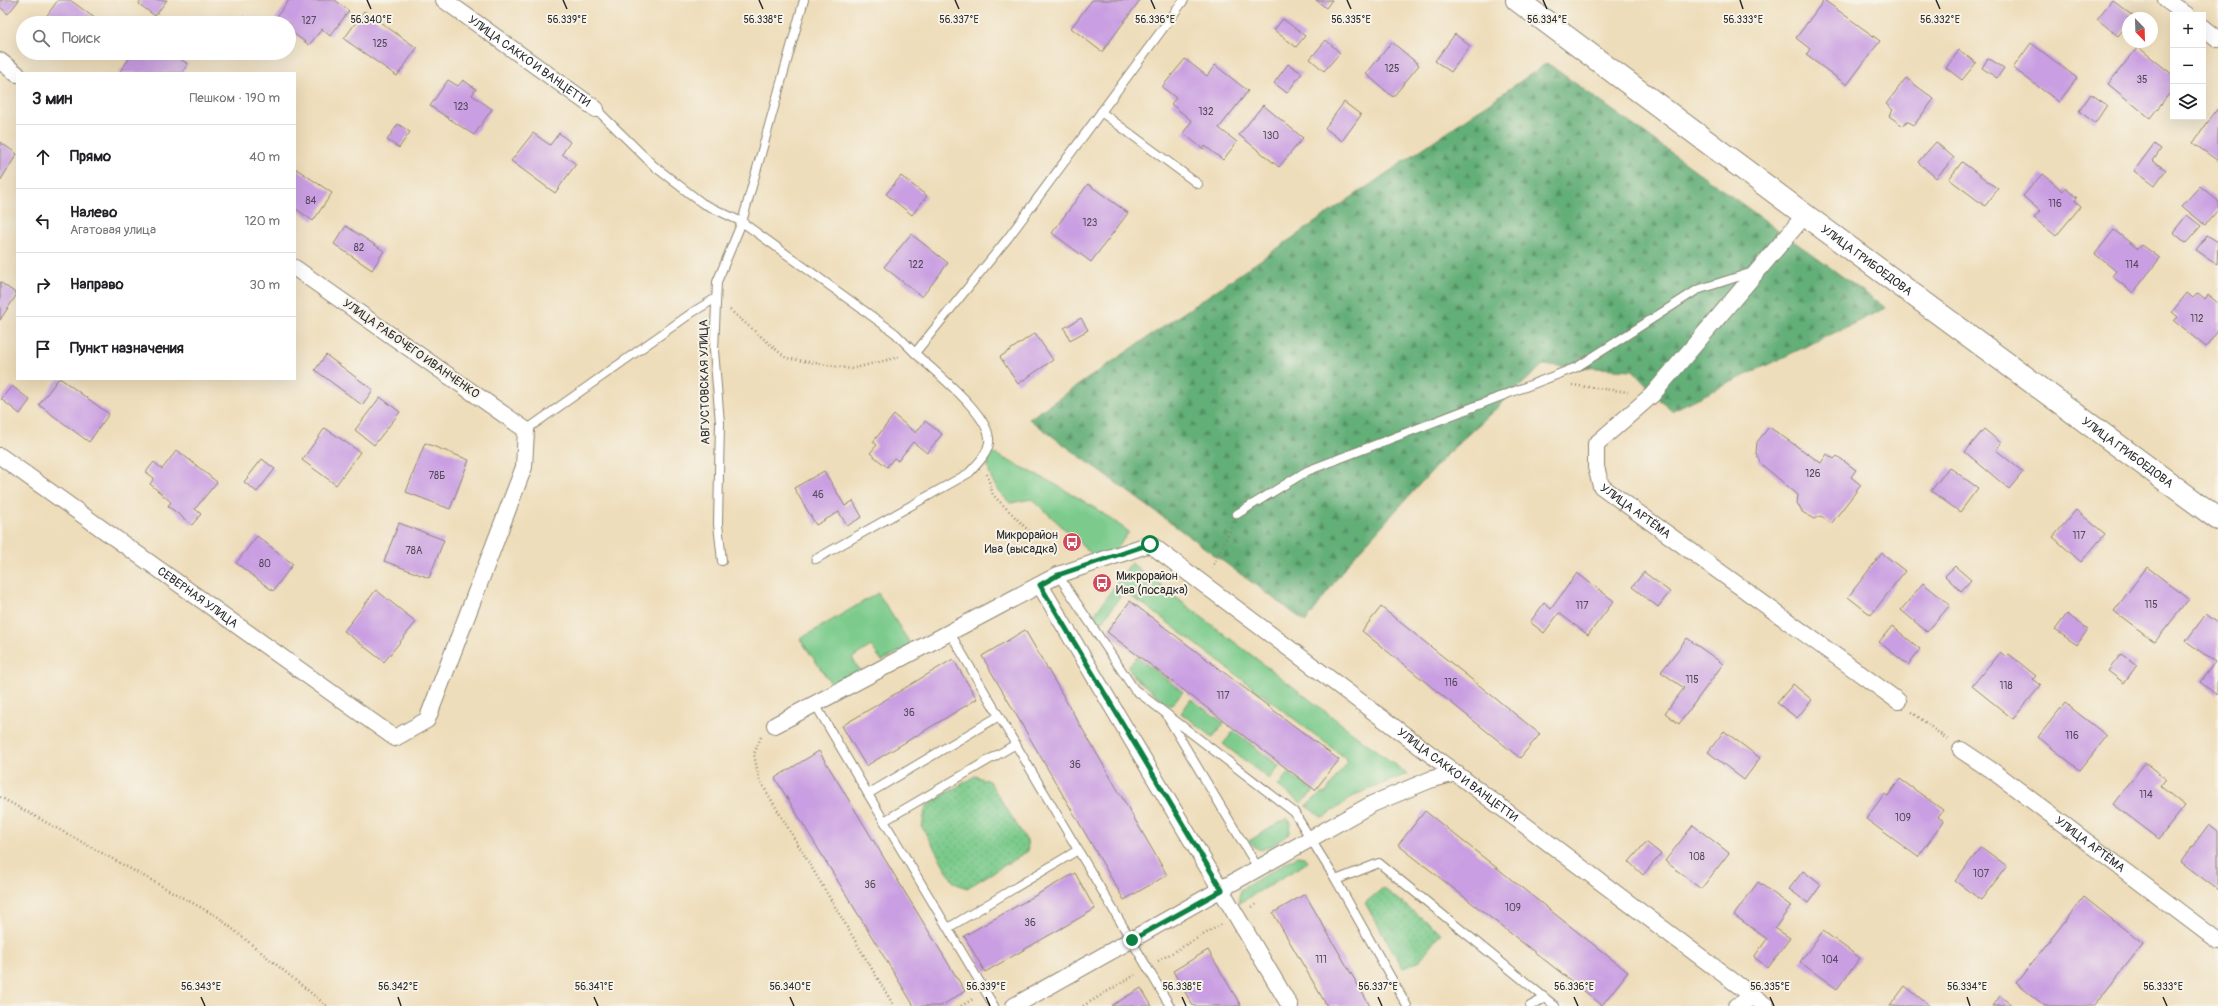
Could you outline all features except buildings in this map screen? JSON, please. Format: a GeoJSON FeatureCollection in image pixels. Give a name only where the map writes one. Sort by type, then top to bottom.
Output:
{"type":"FeatureCollection","features":[{"type":"Feature","properties":{"kind":"street","name":"УЛИЦА САККО И ВАНЦЕТТИ"},"geometry":{"type":"LineString","coordinates":[[444,0],[596,109]]}},
{"type":"Feature","properties":{"kind":"street","name":"УЛИЦА ГРИБОЕДОВА"},"geometry":{"type":"LineString","coordinates":[[1518,0],[1805,215],[2218,519]]}},
{"type":"Feature","properties":{"kind":"street"},"geometry":{"type":"LineString","coordinates":[[2166,0],[2183,12]]}},
{"type":"Feature","properties":{"kind":"street"},"geometry":{"type":"LineString","coordinates":[[2206,29],[2218,38]]}},
{"type":"Feature","properties":{"kind":"street"},"geometry":{"type":"LineString","coordinates":[[0,62],[16,73]]}},
{"type":"Feature","properties":{"kind":"street","name":"УЛИЦА АРТЁМА"},"geometry":{"type":"LineString","coordinates":[[1805,215],[1652,395],[1596,444],[1596,467],[1601,486],[1898,702]]}},
{"type":"Feature","properties":{"kind":"street","name":"УЛИЦА РАБОЧЕГО ИВАНЧЕНКО"},"geometry":{"type":"LineString","coordinates":[[296,269],[526,430]]}},
{"type":"Feature","properties":{"kind":"street","name":"СЕВЕРНАЯ УЛИЦА"},"geometry":{"type":"LineString","coordinates":[[0,456],[395,738],[427,720],[524,467],[526,430]]}},
{"type":"Feature","properties":{"kind":"street","name":"УЛИЦА САККО И ВАНЦЕТТИ"},"geometry":{"type":"LineString","coordinates":[[1058,575],[1150,544],[1759,1001]]}},
{"type":"Feature","properties":{"kind":"street"},"geometry":{"type":"LineString","coordinates":[[776,726],[1058,575]]}},
{"type":"Feature","properties":{"kind":"street"},"geometry":{"type":"LineString","coordinates":[[1040,585],[1290,1006]]}},
{"type":"Feature","properties":{"kind":"street","name":"УЛИЦА АРТЁМА"},"geometry":{"type":"LineString","coordinates":[[1961,750],[1997,774],[2218,941]]}},
{"type":"Feature","properties":{"kind":"street"},"geometry":{"type":"LineString","coordinates":[[1014,1006],[1222,890],[1311,837],[1372,804],[1432,779],[1456,773]]}},
{"type":"Feature","properties":{"kind":"street"},"geometry":{"type":"LineString","coordinates":[[1737,1006],[1759,1001]]}},
{"type":"Feature","properties":{"kind":"lane","name":"АВГУСТОВСКАЯ УЛИЦА"},"geometry":{"type":"LineString","coordinates":[[722,561],[718,524],[720,423],[714,350],[717,282],[742,222],[804,0]]}},
{"type":"Feature","properties":{"kind":"lane"},"geometry":{"type":"LineString","coordinates":[[915,353],[1008,238],[1184,0]]}},
{"type":"Feature","properties":{"kind":"lane"},"geometry":{"type":"LineString","coordinates":[[596,109],[654,166],[702,203],[742,222],[895,332],[915,353],[978,412],[987,426],[989,442],[983,458],[969,473],[816,560]]}},
{"type":"Feature","properties":{"kind":"lane"},"geometry":{"type":"LineString","coordinates":[[1101,112],[1198,184]]}},
{"type":"Feature","properties":{"kind":"lane"},"geometry":{"type":"LineString","coordinates":[[1237,514],[1307,471],[1577,367],[1697,290],[1756,271]]}},
{"type":"Feature","properties":{"kind":"lane"},"geometry":{"type":"LineString","coordinates":[[526,430],[693,312],[716,298]]}},
{"type":"Feature","properties":{"kind":"lane"},"geometry":{"type":"LineString","coordinates":[[1058,575],[1134,688],[1294,812],[1311,837],[1407,1006]]}},
{"type":"Feature","properties":{"kind":"lane"},"geometry":{"type":"LineString","coordinates":[[950,633],[1170,1006]]}},
{"type":"Feature","properties":{"kind":"lane"},"geometry":{"type":"LineString","coordinates":[[815,704],[994,1006]]}},
{"type":"Feature","properties":{"kind":"lane"},"geometry":{"type":"LineString","coordinates":[[1165,713],[1258,868]]}},
{"type":"Feature","properties":{"kind":"lane"},"geometry":{"type":"LineString","coordinates":[[868,794],[999,716]]}},
{"type":"Feature","properties":{"kind":"lane"},"geometry":{"type":"LineString","coordinates":[[884,821],[1016,744]]}},
{"type":"Feature","properties":{"kind":"lane"},"geometry":{"type":"LineString","coordinates":[[948,928],[1078,850]]}},
{"type":"Feature","properties":{"kind":"lane"},"geometry":{"type":"LineString","coordinates":[[1336,880],[1379,863],[1555,1006]]}},
{"type":"Feature","properties":{"kind":"lane"},"geometry":{"type":"LineString","coordinates":[[1530,1006],[1545,998]]}},
{"type":"Feature","properties":{"kind":"path"},"geometry":{"type":"LineString","coordinates":[[716,298],[786,358],[851,369],[915,353]]}},
{"type":"Feature","properties":{"kind":"path"},"geometry":{"type":"LineString","coordinates":[[1539,381],[1652,395]]}},
{"type":"Feature","properties":{"kind":"path"},"geometry":{"type":"LineString","coordinates":[[983,458],[993,495],[1036,538]]}},
{"type":"Feature","properties":{"kind":"path"},"geometry":{"type":"LineString","coordinates":[[1205,584],[1237,514]]}},
{"type":"Feature","properties":{"kind":"path"},"geometry":{"type":"LineString","coordinates":[[1898,702],[1961,750]]}},
{"type":"Feature","properties":{"kind":"path"},"geometry":{"type":"LineString","coordinates":[[776,726],[761,736],[754,754],[759,779],[894,1006]]}},
{"type":"Feature","properties":{"kind":"path"},"geometry":{"type":"LineString","coordinates":[[0,797],[218,917],[327,1006]]}},
{"type":"Feature","properties":{"kind":"path"},"geometry":{"type":"LineString","coordinates":[[1083,1006],[1258,903]]}},
{"type":"Feature","properties":{"kind":"green space"},"geometry":{"type":"Polygon","coordinates":[[[1547,63],[1886,308],[1671,411],[1633,370],[1543,365],[1449,452],[1348,563],[1306,622],[1029,419],[1547,63]]]}},
{"type":"Feature","properties":{"kind":"green space"},"geometry":{"type":"Polygon","coordinates":[[[992,453],[1063,489],[1097,509],[1129,532],[1115,550],[1094,556],[1032,499],[1010,503],[1000,493],[989,473],[989,459],[992,453]]]}},
{"type":"Feature","properties":{"kind":"green space"},"geometry":{"type":"Polygon","coordinates":[[[1131,563],[1407,774],[1357,794],[1323,818],[1306,806],[1321,794],[1326,793],[1348,760],[1146,606],[1123,592],[1096,631],[1090,621],[1131,563]]]}},
{"type":"Feature","properties":{"kind":"green space"},"geometry":{"type":"Polygon","coordinates":[[[878,593],[911,645],[882,661],[871,646],[852,658],[862,674],[835,689],[800,639],[878,593]]]}},
{"type":"Feature","properties":{"kind":"green space"},"geometry":{"type":"Polygon","coordinates":[[[1137,657],[1183,692],[1170,706],[1133,676],[1128,666],[1137,657]]]}},
{"type":"Feature","properties":{"kind":"green space"},"geometry":{"type":"Polygon","coordinates":[[[1191,699],[1224,723],[1213,737],[1181,713],[1191,699]]]}},
{"type":"Feature","properties":{"kind":"green space"},"geometry":{"type":"Polygon","coordinates":[[[1234,731],[1279,766],[1269,779],[1223,744],[1234,731]]]}},
{"type":"Feature","properties":{"kind":"green space"},"geometry":{"type":"Polygon","coordinates":[[[1288,773],[1314,791],[1301,803],[1278,786],[1288,773]]]}},
{"type":"Feature","properties":{"kind":"green space"},"geometry":{"type":"Polygon","coordinates":[[[975,776],[989,781],[1027,841],[1028,851],[967,888],[954,883],[922,827],[926,806],[975,776]]]}},
{"type":"Feature","properties":{"kind":"green space"},"geometry":{"type":"Polygon","coordinates":[[[1287,818],[1291,823],[1290,833],[1273,845],[1261,850],[1256,848],[1249,841],[1287,818]]]}},
{"type":"Feature","properties":{"kind":"green space"},"geometry":{"type":"Polygon","coordinates":[[[1297,856],[1304,857],[1308,862],[1238,904],[1240,890],[1297,856]]]}},
{"type":"Feature","properties":{"kind":"green space"},"geometry":{"type":"Polygon","coordinates":[[[1383,888],[1441,933],[1418,962],[1403,968],[1365,903],[1383,888]]]}},
{"type":"Feature","properties":{"kind":"place","name":"Микрорайон Ива (высадка)"},"geometry":{"type":"Point","coordinates":[1072,542]}},
{"type":"Feature","properties":{"kind":"place","name":"Микрорайон Ива (посадка)"},"geometry":{"type":"Point","coordinates":[1102,583]}},
{"type":"Feature","properties":{"kind":"route"},"geometry":{"type":"LineString","coordinates":[[1132,940],[1222,890],[1040,585],[1058,575],[1150,544]]}}]}
